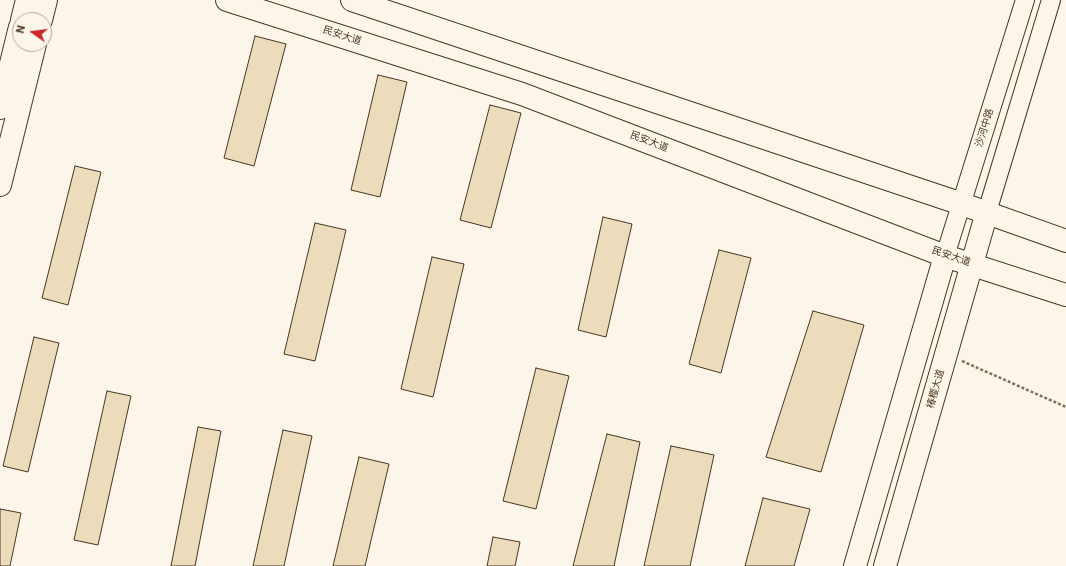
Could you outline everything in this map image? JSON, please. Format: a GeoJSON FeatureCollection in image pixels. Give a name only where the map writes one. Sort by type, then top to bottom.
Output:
{"type":"FeatureCollection","features":[{"type":"Feature","properties":{"kind":"main road"},"geometry":{"type":"LineString","coordinates":[[24,12],[27,0]]}},
{"type":"Feature","properties":{"kind":"main road"},"geometry":{"type":"LineString","coordinates":[[43,12],[46,0]]}},
{"type":"Feature","properties":{"kind":"main road","name":"民安大道"},"geometry":{"type":"LineString","coordinates":[[228,0],[522,94],[945,256],[1066,295]]}},
{"type":"Feature","properties":{"kind":"main road"},"geometry":{"type":"LineString","coordinates":[[352,0],[988,212],[1066,241]]}},
{"type":"Feature","properties":{"kind":"main road"},"geometry":{"type":"LineString","coordinates":[[0,108],[14,52]]}},
{"type":"Feature","properties":{"kind":"main road"},"geometry":{"type":"LineString","coordinates":[[0,185],[33,52]]}},
{"type":"Feature","properties":{"kind":"main road","name":"椿樱大道"},"geometry":{"type":"LineString","coordinates":[[885,566],[988,212]]}},
{"type":"Feature","properties":{"kind":"main road"},"geometry":{"type":"LineString","coordinates":[[855,566],[945,256]]}},
{"type":"Feature","properties":{"kind":"street","name":"沙河中路"},"geometry":{"type":"LineString","coordinates":[[945,256],[1025,0]]}},
{"type":"Feature","properties":{"kind":"street"},"geometry":{"type":"LineString","coordinates":[[988,212],[1051,0]]}},
{"type":"Feature","properties":{"kind":"path"},"geometry":{"type":"LineString","coordinates":[[946,354],[1066,407]]}},
{"type":"Feature","properties":{"kind":"building"},"geometry":{"type":"Polygon","coordinates":[[[255,36],[286,44],[254,166],[224,158],[255,36]]]}},
{"type":"Feature","properties":{"kind":"building"},"geometry":{"type":"Polygon","coordinates":[[[378,75],[407,82],[380,197],[351,190],[378,75]]]}},
{"type":"Feature","properties":{"kind":"building"},"geometry":{"type":"Polygon","coordinates":[[[490,105],[521,113],[491,228],[460,220],[490,105]]]}},
{"type":"Feature","properties":{"kind":"building"},"geometry":{"type":"Polygon","coordinates":[[[75,166],[101,172],[68,305],[42,298],[75,166]]]}},
{"type":"Feature","properties":{"kind":"building"},"geometry":{"type":"Polygon","coordinates":[[[603,217],[632,224],[606,337],[578,330],[603,217]]]}},
{"type":"Feature","properties":{"kind":"building"},"geometry":{"type":"Polygon","coordinates":[[[315,223],[346,230],[315,361],[284,354],[315,223]]]}},
{"type":"Feature","properties":{"kind":"building"},"geometry":{"type":"Polygon","coordinates":[[[719,250],[751,258],[721,373],[689,364],[719,250]]]}},
{"type":"Feature","properties":{"kind":"building"},"geometry":{"type":"Polygon","coordinates":[[[432,257],[464,264],[433,397],[401,389],[432,257]]]}},
{"type":"Feature","properties":{"kind":"building"},"geometry":{"type":"Polygon","coordinates":[[[813,311],[864,325],[821,472],[766,457],[813,311]]]}},
{"type":"Feature","properties":{"kind":"building"},"geometry":{"type":"Polygon","coordinates":[[[34,337],[59,343],[28,472],[3,466],[34,337]]]}},
{"type":"Feature","properties":{"kind":"building"},"geometry":{"type":"Polygon","coordinates":[[[536,368],[569,376],[536,509],[503,501],[536,368]]]}},
{"type":"Feature","properties":{"kind":"building"},"geometry":{"type":"Polygon","coordinates":[[[107,391],[131,396],[98,545],[74,540],[107,391]]]}},
{"type":"Feature","properties":{"kind":"building"},"geometry":{"type":"Polygon","coordinates":[[[198,427],[221,431],[195,566],[171,566],[198,427]]]}},
{"type":"Feature","properties":{"kind":"building"},"geometry":{"type":"Polygon","coordinates":[[[283,430],[312,436],[284,566],[253,566],[283,430]]]}},
{"type":"Feature","properties":{"kind":"building"},"geometry":{"type":"Polygon","coordinates":[[[607,434],[640,442],[614,566],[573,566],[607,434]]]}},
{"type":"Feature","properties":{"kind":"building"},"geometry":{"type":"Polygon","coordinates":[[[671,446],[714,455],[690,566],[644,566],[671,446]]]}},
{"type":"Feature","properties":{"kind":"building"},"geometry":{"type":"Polygon","coordinates":[[[359,457],[389,464],[365,566],[333,566],[359,457]]]}},
{"type":"Feature","properties":{"kind":"building"},"geometry":{"type":"Polygon","coordinates":[[[763,498],[810,509],[794,566],[745,566],[763,498]]]}},
{"type":"Feature","properties":{"kind":"building"},"geometry":{"type":"Polygon","coordinates":[[[0,509],[21,513],[10,566],[0,566],[0,509]]]}},
{"type":"Feature","properties":{"kind":"building"},"geometry":{"type":"Polygon","coordinates":[[[493,537],[520,542],[515,566],[487,566],[493,537]]]}}]}
